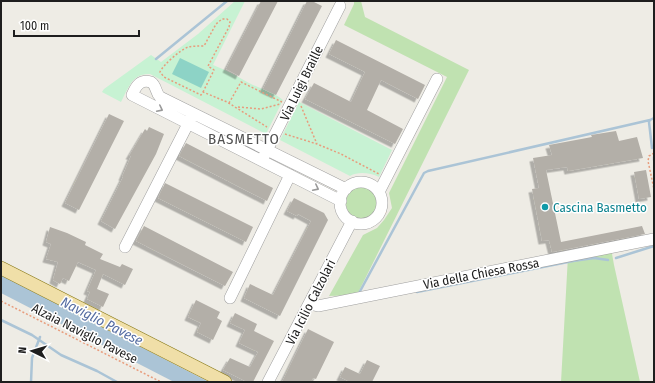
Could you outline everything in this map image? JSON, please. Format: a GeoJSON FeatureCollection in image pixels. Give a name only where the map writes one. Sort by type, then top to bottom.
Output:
{"type":"FeatureCollection","features":[{"type":"Feature","properties":{"kind":"main road"},"geometry":{"type":"LineString","coordinates":[[1,268],[225,382]]}},
{"type":"Feature","properties":{"kind":"street","name":"Via Luigi Braille"},"geometry":{"type":"LineString","coordinates":[[262,161],[340,6]]}},
{"type":"Feature","properties":{"kind":"street"},"geometry":{"type":"LineString","coordinates":[[379,192],[437,79]]}},
{"type":"Feature","properties":{"kind":"street"},"geometry":{"type":"LineString","coordinates":[[341,200],[262,161],[191,119],[160,97],[155,86],[151,82],[143,81],[139,83],[132,95],[191,119],[267,150],[346,189]]}},
{"type":"Feature","properties":{"kind":"street"},"geometry":{"type":"LineString","coordinates":[[125,247],[191,119]]}},
{"type":"Feature","properties":{"kind":"street"},"geometry":{"type":"LineString","coordinates":[[230,298],[290,175]]}},
{"type":"Feature","properties":{"kind":"street"},"geometry":{"type":"LineString","coordinates":[[363,182],[372,185],[379,192],[382,205],[377,216],[371,221],[364,224],[356,223],[343,212],[341,200],[346,189],[353,184],[363,182]]}},
{"type":"Feature","properties":{"kind":"street","name":"Via Icilio Calzolari"},"geometry":{"type":"LineString","coordinates":[[268,382],[352,221]]}},
{"type":"Feature","properties":{"kind":"street","name":"Via della Chiesa Rossa"},"geometry":{"type":"LineString","coordinates":[[309,304],[318,306],[654,239]]}},
{"type":"Feature","properties":{"kind":"path"},"geometry":{"type":"LineString","coordinates":[[222,19],[227,19],[230,22],[208,66],[214,70],[203,92],[201,95],[166,78],[160,72],[162,67],[187,48],[204,46],[216,24],[222,19]]}},
{"type":"Feature","properties":{"kind":"path"},"geometry":{"type":"LineString","coordinates":[[164,83],[166,78]]}},
{"type":"Feature","properties":{"kind":"path"},"geometry":{"type":"LineString","coordinates":[[229,103],[242,82],[283,102],[261,109],[236,107]]}},
{"type":"Feature","properties":{"kind":"path"},"geometry":{"type":"LineString","coordinates":[[203,92],[229,103],[258,120],[270,130]]}},
{"type":"Feature","properties":{"kind":"path"},"geometry":{"type":"LineString","coordinates":[[301,104],[301,108],[317,144]]}},
{"type":"Feature","properties":{"kind":"path"},"geometry":{"type":"LineString","coordinates":[[281,133],[317,144],[341,154],[380,175]]}},
{"type":"Feature","properties":{"kind":"path"},"geometry":{"type":"LineString","coordinates":[[654,153],[649,156],[648,161],[654,189]]}},
{"type":"Feature","properties":{"kind":"path"},"geometry":{"type":"LineString","coordinates":[[374,225],[387,210]]}},
{"type":"Feature","properties":{"kind":"path","name":"Alzaia Naviglio Pavese"},"geometry":{"type":"LineString","coordinates":[[1,301],[161,382]]}},
{"type":"Feature","properties":{"kind":"green space"},"geometry":{"type":"Polygon","coordinates":[[[235,1],[245,1],[213,65],[283,100],[266,134],[150,74],[144,74],[135,79],[131,83],[121,102],[102,92],[151,55],[161,62],[198,34],[235,1]]]}},
{"type":"Feature","properties":{"kind":"green space"},"geometry":{"type":"Polygon","coordinates":[[[351,1],[361,1],[365,17],[469,70],[357,295],[329,296],[363,235],[377,228],[392,208],[389,193],[447,77],[344,25],[354,4],[354,2],[351,1]]]}},
{"type":"Feature","properties":{"kind":"green space"},"geometry":{"type":"Polygon","coordinates":[[[299,102],[392,150],[379,177],[364,173],[357,173],[350,176],[280,140],[299,102]]]}},
{"type":"Feature","properties":{"kind":"green space"},"geometry":{"type":"Polygon","coordinates":[[[362,187],[373,192],[378,203],[373,214],[362,219],[351,214],[346,203],[351,192],[362,187]]]}},
{"type":"Feature","properties":{"kind":"green space"},"geometry":{"type":"Polygon","coordinates":[[[611,248],[640,382],[561,382],[568,256],[611,248]]]}},
{"type":"Feature","properties":{"kind":"shaded area"},"geometry":{"type":"Polygon","coordinates":[[[180,58],[209,72],[201,88],[172,74],[180,58]]]}},
{"type":"Feature","properties":{"kind":"shaded area"},"geometry":{"type":"Polygon","coordinates":[[[1,275],[209,382],[174,382],[1,293],[1,275]]]}},
{"type":"Feature","properties":{"kind":"building"},"geometry":{"type":"Polygon","coordinates":[[[261,1],[278,1],[239,76],[226,69],[261,1]]]}},
{"type":"Feature","properties":{"kind":"building"},"geometry":{"type":"Polygon","coordinates":[[[307,1],[312,1],[322,6],[276,95],[263,89],[307,1]]]}},
{"type":"Feature","properties":{"kind":"building"},"geometry":{"type":"Polygon","coordinates":[[[336,40],[425,85],[418,99],[381,80],[367,110],[403,129],[395,144],[305,99],[314,83],[351,102],[365,72],[329,54],[336,40]]]}},
{"type":"Feature","properties":{"kind":"building"},"geometry":{"type":"Polygon","coordinates":[[[109,114],[124,121],[79,210],[65,203],[109,114]]]}},
{"type":"Feature","properties":{"kind":"building"},"geometry":{"type":"Polygon","coordinates":[[[149,127],[164,134],[156,154],[115,229],[101,221],[123,177],[131,156],[129,156],[145,129],[147,131],[149,127]]]}},
{"type":"Feature","properties":{"kind":"building","name":"Cascina Basmetto"},"geometry":{"type":"Polygon","coordinates":[[[616,131],[619,141],[637,137],[643,158],[568,171],[567,167],[546,170],[561,242],[642,226],[645,234],[552,252],[549,240],[542,241],[532,189],[539,188],[533,158],[552,155],[549,145],[616,131]]]}},
{"type":"Feature","properties":{"kind":"building"},"geometry":{"type":"Polygon","coordinates":[[[186,143],[273,188],[267,201],[179,156],[186,143]]]}},
{"type":"Feature","properties":{"kind":"building"},"geometry":{"type":"Polygon","coordinates":[[[646,170],[651,197],[639,199],[634,172],[646,170]]]}},
{"type":"Feature","properties":{"kind":"building"},"geometry":{"type":"Polygon","coordinates":[[[165,183],[253,227],[246,242],[158,198],[165,183]]]}},
{"type":"Feature","properties":{"kind":"building"},"geometry":{"type":"Polygon","coordinates":[[[294,198],[324,213],[328,220],[280,316],[244,298],[250,284],[273,295],[311,221],[298,214],[297,216],[287,211],[294,198]]]}},
{"type":"Feature","properties":{"kind":"building"},"geometry":{"type":"Polygon","coordinates":[[[144,226],[233,272],[225,286],[136,241],[144,226]]]}},
{"type":"Feature","properties":{"kind":"building"},"geometry":{"type":"Polygon","coordinates":[[[50,227],[86,242],[85,245],[103,254],[100,259],[120,267],[122,264],[133,269],[125,285],[103,274],[97,289],[109,294],[103,307],[87,299],[90,292],[87,291],[96,270],[78,262],[69,281],[63,278],[60,284],[53,280],[58,262],[46,259],[51,244],[46,242],[50,227]]]}},
{"type":"Feature","properties":{"kind":"building"},"geometry":{"type":"Polygon","coordinates":[[[196,300],[220,312],[217,318],[222,321],[213,340],[197,332],[201,323],[188,317],[196,300]]]}},
{"type":"Feature","properties":{"kind":"building"},"geometry":{"type":"Polygon","coordinates":[[[235,313],[257,324],[254,331],[274,341],[253,382],[247,382],[223,370],[230,358],[250,367],[258,352],[239,343],[245,330],[230,323],[235,313]]]}},
{"type":"Feature","properties":{"kind":"building"},"geometry":{"type":"Polygon","coordinates":[[[308,329],[334,342],[316,379],[313,378],[311,382],[282,382],[308,329]]]}},
{"type":"Feature","properties":{"kind":"building"},"geometry":{"type":"Polygon","coordinates":[[[367,360],[380,366],[372,382],[350,382],[340,377],[345,367],[360,374],[367,360]]]}},
{"type":"Feature","properties":{"kind":"waterway"},"geometry":{"type":"LineString","coordinates":[[156,59],[227,1]]}},
{"type":"Feature","properties":{"kind":"waterway"},"geometry":{"type":"LineString","coordinates":[[652,148],[649,122],[654,118]]}},
{"type":"Feature","properties":{"kind":"waterway"},"geometry":{"type":"LineString","coordinates":[[358,295],[424,173],[650,120]]}},
{"type":"Feature","properties":{"kind":"waterway"},"geometry":{"type":"LineString","coordinates":[[616,258],[654,246]]}},
{"type":"Feature","properties":{"kind":"waterway"},"geometry":{"type":"LineString","coordinates":[[417,292],[573,261],[594,258],[608,260]]}},
{"type":"Feature","properties":{"kind":"waterway"},"geometry":{"type":"LineString","coordinates":[[1,320],[32,335],[61,355],[97,371],[117,382]]}},
{"type":"Feature","properties":{"kind":"waterway"},"geometry":{"type":"LineString","coordinates":[[31,382],[32,358],[40,337]]}},
{"type":"Feature","properties":{"kind":"place","name":"Cascina Basmetto"},"geometry":{"type":"Point","coordinates":[545,207]}},
{"type":"Feature","properties":{"kind":"district","name":"BASMETTO"},"geometry":{"type":"Point","coordinates":[244,139]}},
{"type":"Feature","properties":{"kind":"water label","name":"Naviglio Pavese"},"geometry":{"type":"Point","coordinates":[102,321]}}]}
